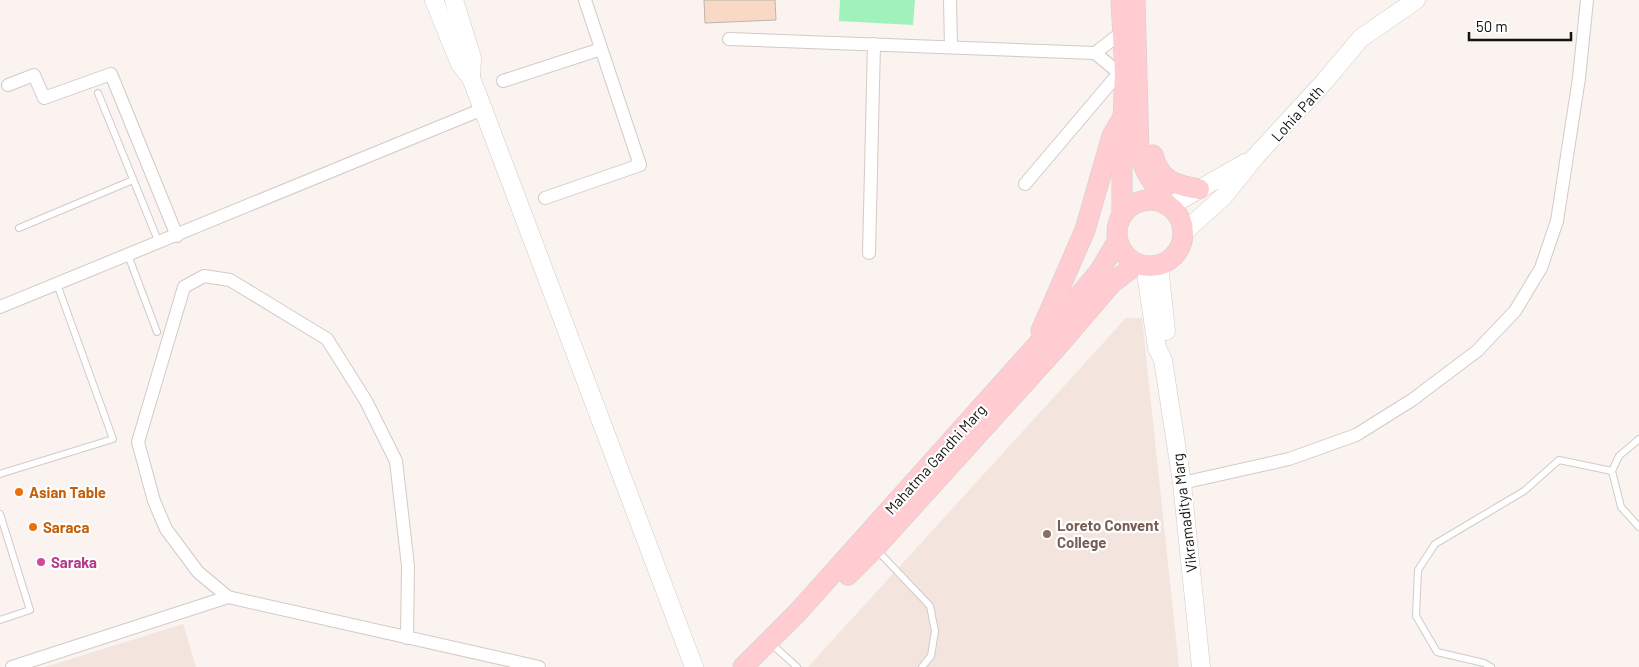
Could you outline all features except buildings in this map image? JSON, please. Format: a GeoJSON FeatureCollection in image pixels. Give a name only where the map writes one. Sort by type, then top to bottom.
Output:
{"type":"FeatureCollection","features":[{"type":"Feature","properties":{"kind":"main road"},"geometry":{"type":"LineString","coordinates":[[434,0],[460,64],[471,78],[483,108],[694,667]]}},
{"type":"Feature","properties":{"kind":"main road"},"geometry":{"type":"LineString","coordinates":[[454,0],[472,58],[471,78]]}},
{"type":"Feature","properties":{"kind":"main road"},"geometry":{"type":"LineString","coordinates":[[1120,0],[1129,38],[1144,84],[1150,146],[1155,163],[1164,177],[1178,185],[1199,189]]}},
{"type":"Feature","properties":{"kind":"main road"},"geometry":{"type":"LineString","coordinates":[[1129,38],[1139,154],[1146,171],[1168,205],[1179,215],[1183,227],[1183,241],[1178,252],[1168,262],[1147,265],[1130,261],[1117,242],[1117,226],[1122,214],[1122,73],[1135,0]]}},
{"type":"Feature","properties":{"kind":"main road","name":"Lohia Path"},"geometry":{"type":"LineString","coordinates":[[1183,233],[1222,197],[1361,38],[1412,1]]}},
{"type":"Feature","properties":{"kind":"main road"},"geometry":{"type":"LineString","coordinates":[[1038,345],[1041,332],[1085,230],[1112,136],[1123,117]]}},
{"type":"Feature","properties":{"kind":"main road"},"geometry":{"type":"LineString","coordinates":[[1168,205],[1256,156]]}},
{"type":"Feature","properties":{"kind":"main road"},"geometry":{"type":"LineString","coordinates":[[1122,214],[1132,205],[1143,200],[1158,200],[1168,205]]}},
{"type":"Feature","properties":{"kind":"main road","name":"Mahatma Gandhi Marg"},"geometry":{"type":"LineString","coordinates":[[743,667],[798,612],[1038,345],[1099,272],[1117,242]]}},
{"type":"Feature","properties":{"kind":"main road","name":"Vikramaditya Marg"},"geometry":{"type":"LineString","coordinates":[[1147,265],[1168,350],[1163,360],[1182,483],[1201,667]]}},
{"type":"Feature","properties":{"kind":"main road","name":"Mahatma Gandhi Marg"},"geometry":{"type":"LineString","coordinates":[[755,667],[875,548],[1058,346],[1112,283],[1147,265]]}},
{"type":"Feature","properties":{"kind":"street"},"geometry":{"type":"LineString","coordinates":[[545,198],[640,165],[585,0]]}},
{"type":"Feature","properties":{"kind":"street"},"geometry":{"type":"LineString","coordinates":[[950,0],[951,47]]}},
{"type":"Feature","properties":{"kind":"street"},"geometry":{"type":"LineString","coordinates":[[1182,483],[1289,459],[1356,435],[1412,400],[1476,351],[1516,311],[1541,268],[1557,221],[1579,78],[1587,0]]}},
{"type":"Feature","properties":{"kind":"street"},"geometry":{"type":"LineString","coordinates":[[1096,53],[1117,36],[1129,38]]}},
{"type":"Feature","properties":{"kind":"street"},"geometry":{"type":"LineString","coordinates":[[728,39],[1096,53],[1122,73],[1025,184]]}},
{"type":"Feature","properties":{"kind":"street"},"geometry":{"type":"LineString","coordinates":[[869,253],[874,44]]}},
{"type":"Feature","properties":{"kind":"street"},"geometry":{"type":"LineString","coordinates":[[503,81],[601,49]]}},
{"type":"Feature","properties":{"kind":"street"},"geometry":{"type":"LineString","coordinates":[[8,85],[34,75],[44,98],[111,74],[177,236]]}},
{"type":"Feature","properties":{"kind":"street"},"geometry":{"type":"LineString","coordinates":[[0,307],[177,236],[483,108]]}},
{"type":"Feature","properties":{"kind":"street"},"geometry":{"type":"LineString","coordinates":[[408,638],[408,566],[396,462],[366,401],[327,339],[230,280],[204,276],[184,287],[138,442],[154,501],[166,530],[198,572],[228,597],[408,638],[539,667]]}},
{"type":"Feature","properties":{"kind":"street"},"geometry":{"type":"LineString","coordinates":[[12,667],[228,597]]}},
{"type":"Feature","properties":{"kind":"lane"},"geometry":{"type":"LineString","coordinates":[[98,93],[159,243]]}},
{"type":"Feature","properties":{"kind":"lane"},"geometry":{"type":"LineString","coordinates":[[19,228],[134,180]]}},
{"type":"Feature","properties":{"kind":"lane"},"geometry":{"type":"LineString","coordinates":[[128,255],[157,332]]}},
{"type":"Feature","properties":{"kind":"lane"},"geometry":{"type":"LineString","coordinates":[[0,474],[113,439],[57,284]]}},
{"type":"Feature","properties":{"kind":"lane"},"geometry":{"type":"LineString","coordinates":[[1639,439],[1619,456],[1612,471],[1621,507],[1639,527]]}},
{"type":"Feature","properties":{"kind":"lane"},"geometry":{"type":"LineString","coordinates":[[1490,667],[1484,663],[1437,652],[1416,616],[1418,570],[1435,544],[1524,491],[1559,460],[1612,471]]}},
{"type":"Feature","properties":{"kind":"lane"},"geometry":{"type":"LineString","coordinates":[[0,514],[30,610],[0,620]]}},
{"type":"Feature","properties":{"kind":"lane"},"geometry":{"type":"LineString","coordinates":[[875,548],[930,606],[935,630],[931,656],[922,667]]}},
{"type":"Feature","properties":{"kind":"lane"},"geometry":{"type":"LineString","coordinates":[[776,648],[797,667]]}},
{"type":"Feature","properties":{"kind":"shaded area","name":"Loreto Convent College"},"geometry":{"type":"Polygon","coordinates":[[[1126,318],[1142,318],[1179,667],[808,667],[1126,318]]]}},
{"type":"Feature","properties":{"kind":"shaded area"},"geometry":{"type":"Polygon","coordinates":[[[183,624],[196,667],[45,667],[183,624]]]}},
{"type":"Feature","properties":{"kind":"green space"},"geometry":{"type":"Polygon","coordinates":[[[840,0],[915,0],[913,25],[839,21],[840,0]]]}},
{"type":"Feature","properties":{"kind":"place","name":"Asian Table"},"geometry":{"type":"Point","coordinates":[19,492]}},
{"type":"Feature","properties":{"kind":"place","name":"Saraca"},"geometry":{"type":"Point","coordinates":[33,527]}},
{"type":"Feature","properties":{"kind":"place","name":"Loreto Convent College"},"geometry":{"type":"Point","coordinates":[1047,534]}},
{"type":"Feature","properties":{"kind":"place","name":"Saraka"},"geometry":{"type":"Point","coordinates":[41,562]}}]}
